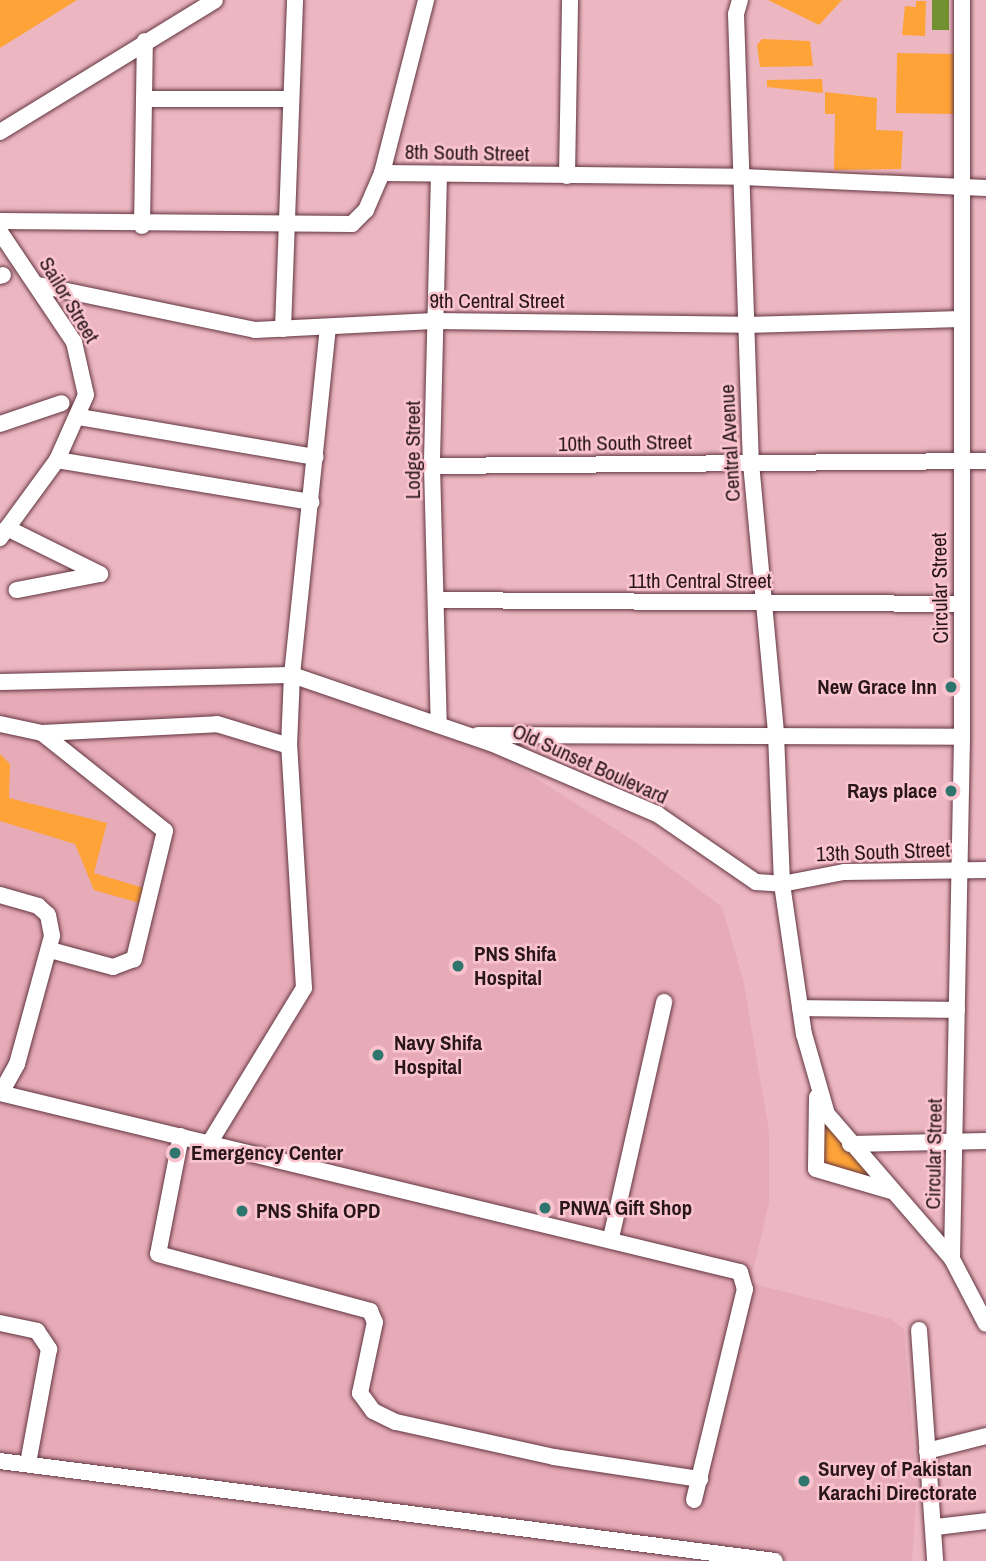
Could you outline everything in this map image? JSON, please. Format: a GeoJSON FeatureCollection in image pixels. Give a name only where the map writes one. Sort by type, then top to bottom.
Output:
{"type":"FeatureCollection","features":[{"type":"Feature","properties":{"kind":"street"},"geometry":{"type":"LineString","coordinates":[[0,132],[215,0]]}},
{"type":"Feature","properties":{"kind":"street"},"geometry":{"type":"LineString","coordinates":[[283,329],[295,0]]}},
{"type":"Feature","properties":{"kind":"street"},"geometry":{"type":"LineString","coordinates":[[382,173],[426,0]]}},
{"type":"Feature","properties":{"kind":"street"},"geometry":{"type":"LineString","coordinates":[[566,176],[569,0]]}},
{"type":"Feature","properties":{"kind":"street","name":"Central Avenue"},"geometry":{"type":"LineString","coordinates":[[740,0],[736,14],[751,463],[776,734],[782,884]]}},
{"type":"Feature","properties":{"kind":"street","name":"Circular Street"},"geometry":{"type":"LineString","coordinates":[[952,1259],[957,1141],[962,737],[959,461],[964,189],[962,0]]}},
{"type":"Feature","properties":{"kind":"street"},"geometry":{"type":"LineString","coordinates":[[142,226],[145,41]]}},
{"type":"Feature","properties":{"kind":"street"},"geometry":{"type":"LineString","coordinates":[[144,99],[291,99]]}},
{"type":"Feature","properties":{"kind":"street","name":"8th South Street"},"geometry":{"type":"LineString","coordinates":[[0,221],[142,226],[352,224],[366,211],[382,173],[743,177],[986,188]]}},
{"type":"Feature","properties":{"kind":"street","name":"Lodge Street"},"geometry":{"type":"LineString","coordinates":[[439,174],[432,466],[438,600],[439,725]]}},
{"type":"Feature","properties":{"kind":"street","name":"Sailor Street"},"geometry":{"type":"LineString","coordinates":[[0,232],[74,342],[84,370],[86,396],[79,417],[57,460],[4,533]]}},
{"type":"Feature","properties":{"kind":"street","name":"9th Central Street"},"geometry":{"type":"LineString","coordinates":[[38,285],[255,330],[434,321],[745,325],[961,319]]}},
{"type":"Feature","properties":{"kind":"street"},"geometry":{"type":"LineString","coordinates":[[210,1142],[304,988],[289,746],[292,675],[328,328]]}},
{"type":"Feature","properties":{"kind":"street"},"geometry":{"type":"LineString","coordinates":[[0,424],[62,403]]}},
{"type":"Feature","properties":{"kind":"street"},"geometry":{"type":"LineString","coordinates":[[79,417],[316,457]]}},
{"type":"Feature","properties":{"kind":"street"},"geometry":{"type":"LineString","coordinates":[[57,460],[312,502]]}},
{"type":"Feature","properties":{"kind":"street","name":"10th South Street"},"geometry":{"type":"LineString","coordinates":[[432,466],[986,461]]}},
{"type":"Feature","properties":{"kind":"street"},"geometry":{"type":"LineString","coordinates":[[4,533],[100,574],[17,590]]}},
{"type":"Feature","properties":{"kind":"street","name":"11th Central Street"},"geometry":{"type":"LineString","coordinates":[[438,600],[962,604]]}},
{"type":"Feature","properties":{"kind":"street","name":"Old Sunset Boulevard"},"geometry":{"type":"LineString","coordinates":[[0,682],[292,675],[470,736],[657,814],[744,877],[782,884]]}},
{"type":"Feature","properties":{"kind":"street"},"geometry":{"type":"LineString","coordinates":[[0,724],[43,733],[218,724],[289,746]]}},
{"type":"Feature","properties":{"kind":"street"},"geometry":{"type":"LineString","coordinates":[[43,733],[158,820],[167,841],[134,959],[113,967],[50,950]]}},
{"type":"Feature","properties":{"kind":"street"},"geometry":{"type":"LineString","coordinates":[[470,736],[776,734],[962,737]]}},
{"type":"Feature","properties":{"kind":"street","name":"13th South Street"},"geometry":{"type":"LineString","coordinates":[[782,884],[824,873],[986,870]]}},
{"type":"Feature","properties":{"kind":"street"},"geometry":{"type":"LineString","coordinates":[[782,884],[800,1008],[818,1094],[816,1169],[894,1192]]}},
{"type":"Feature","properties":{"kind":"street"},"geometry":{"type":"LineString","coordinates":[[0,895],[38,906],[48,915],[50,950],[17,1064],[0,1093],[611,1238],[735,1269],[744,1276],[694,1500]]}},
{"type":"Feature","properties":{"kind":"street"},"geometry":{"type":"LineString","coordinates":[[611,1238],[664,1002]]}},
{"type":"Feature","properties":{"kind":"street"},"geometry":{"type":"LineString","coordinates":[[800,1008],[957,1010]]}},
{"type":"Feature","properties":{"kind":"street"},"geometry":{"type":"LineString","coordinates":[[818,1094],[850,1143],[952,1259],[967,1281],[986,1324]]}},
{"type":"Feature","properties":{"kind":"street"},"geometry":{"type":"LineString","coordinates":[[181,1136],[158,1254],[370,1311],[375,1322],[360,1393],[373,1411],[396,1422],[554,1457],[700,1479]]}},
{"type":"Feature","properties":{"kind":"street"},"geometry":{"type":"LineString","coordinates":[[850,1143],[986,1141]]}},
{"type":"Feature","properties":{"kind":"street"},"geometry":{"type":"LineString","coordinates":[[967,1281],[986,1280]]}},
{"type":"Feature","properties":{"kind":"street"},"geometry":{"type":"LineString","coordinates":[[0,1323],[37,1331],[48,1349],[28,1463]]}},
{"type":"Feature","properties":{"kind":"street"},"geometry":{"type":"LineString","coordinates":[[919,1330],[936,1527],[936,1561]]}},
{"type":"Feature","properties":{"kind":"street"},"geometry":{"type":"LineString","coordinates":[[928,1451],[986,1436]]}},
{"type":"Feature","properties":{"kind":"street"},"geometry":{"type":"LineString","coordinates":[[0,1461],[667,1553],[775,1561]]}},
{"type":"Feature","properties":{"kind":"street"},"geometry":{"type":"LineString","coordinates":[[936,1527],[986,1521]]}},
{"type":"Feature","properties":{"kind":"shaded area"},"geometry":{"type":"Polygon","coordinates":[[[0,0],[77,0],[0,48],[0,0]]]}},
{"type":"Feature","properties":{"kind":"shaded area"},"geometry":{"type":"Polygon","coordinates":[[[768,0],[842,0],[819,25],[768,0]]]}},
{"type":"Feature","properties":{"kind":"shaded area"},"geometry":{"type":"Polygon","coordinates":[[[932,0],[949,0],[949,30],[932,30],[932,0]]]}},
{"type":"Feature","properties":{"kind":"shaded area"},"geometry":{"type":"Polygon","coordinates":[[[916,1],[926,1],[925,36],[902,35],[905,6],[916,7],[916,1]]]}},
{"type":"Feature","properties":{"kind":"shaded area"},"geometry":{"type":"Polygon","coordinates":[[[762,39],[810,41],[813,66],[760,67],[757,45],[762,39]]]}},
{"type":"Feature","properties":{"kind":"shaded area"},"geometry":{"type":"Polygon","coordinates":[[[897,53],[955,54],[954,114],[896,113],[897,53]]]}},
{"type":"Feature","properties":{"kind":"shaded area"},"geometry":{"type":"Polygon","coordinates":[[[822,79],[823,93],[767,87],[767,80],[822,79]]]}},
{"type":"Feature","properties":{"kind":"shaded area"},"geometry":{"type":"Polygon","coordinates":[[[825,92],[877,98],[876,130],[903,131],[901,169],[834,170],[835,114],[825,114],[825,92]]]}},
{"type":"Feature","properties":{"kind":"shaded area","name":"Navy Shifa Hospital"},"geometry":{"type":"Polygon","coordinates":[[[292,675],[470,736],[634,841],[722,907],[743,979],[769,1131],[769,1203],[750,1283],[891,1319],[904,1329],[917,1488],[912,1561],[740,1561],[0,1461],[0,681],[292,675]]]}},
{"type":"Feature","properties":{"kind":"shaded area"},"geometry":{"type":"Polygon","coordinates":[[[0,754],[10,764],[9,798],[107,823],[94,873],[147,889],[143,904],[94,890],[75,844],[0,821],[0,754]]]}},
{"type":"Feature","properties":{"kind":"shaded area"},"geometry":{"type":"Polygon","coordinates":[[[818,1094],[894,1192],[821,1173],[818,1094]]]}},
{"type":"Feature","properties":{"kind":"place","name":"New Grace Inn"},"geometry":{"type":"Point","coordinates":[951,687]}},
{"type":"Feature","properties":{"kind":"place","name":"Rays place"},"geometry":{"type":"Point","coordinates":[951,791]}},
{"type":"Feature","properties":{"kind":"place","name":"PNS Shifa Hospital"},"geometry":{"type":"Point","coordinates":[458,966]}},
{"type":"Feature","properties":{"kind":"place","name":"Navy Shifa Hospital"},"geometry":{"type":"Point","coordinates":[378,1055]}},
{"type":"Feature","properties":{"kind":"place","name":"Emergency Center"},"geometry":{"type":"Point","coordinates":[175,1153]}},
{"type":"Feature","properties":{"kind":"place","name":"PNWA Gift Shop"},"geometry":{"type":"Point","coordinates":[545,1208]}},
{"type":"Feature","properties":{"kind":"place","name":"PNS Shifa OPD"},"geometry":{"type":"Point","coordinates":[242,1211]}},
{"type":"Feature","properties":{"kind":"place","name":"Survey of Pakistan Karachi Directorate"},"geometry":{"type":"Point","coordinates":[804,1481]}}]}
